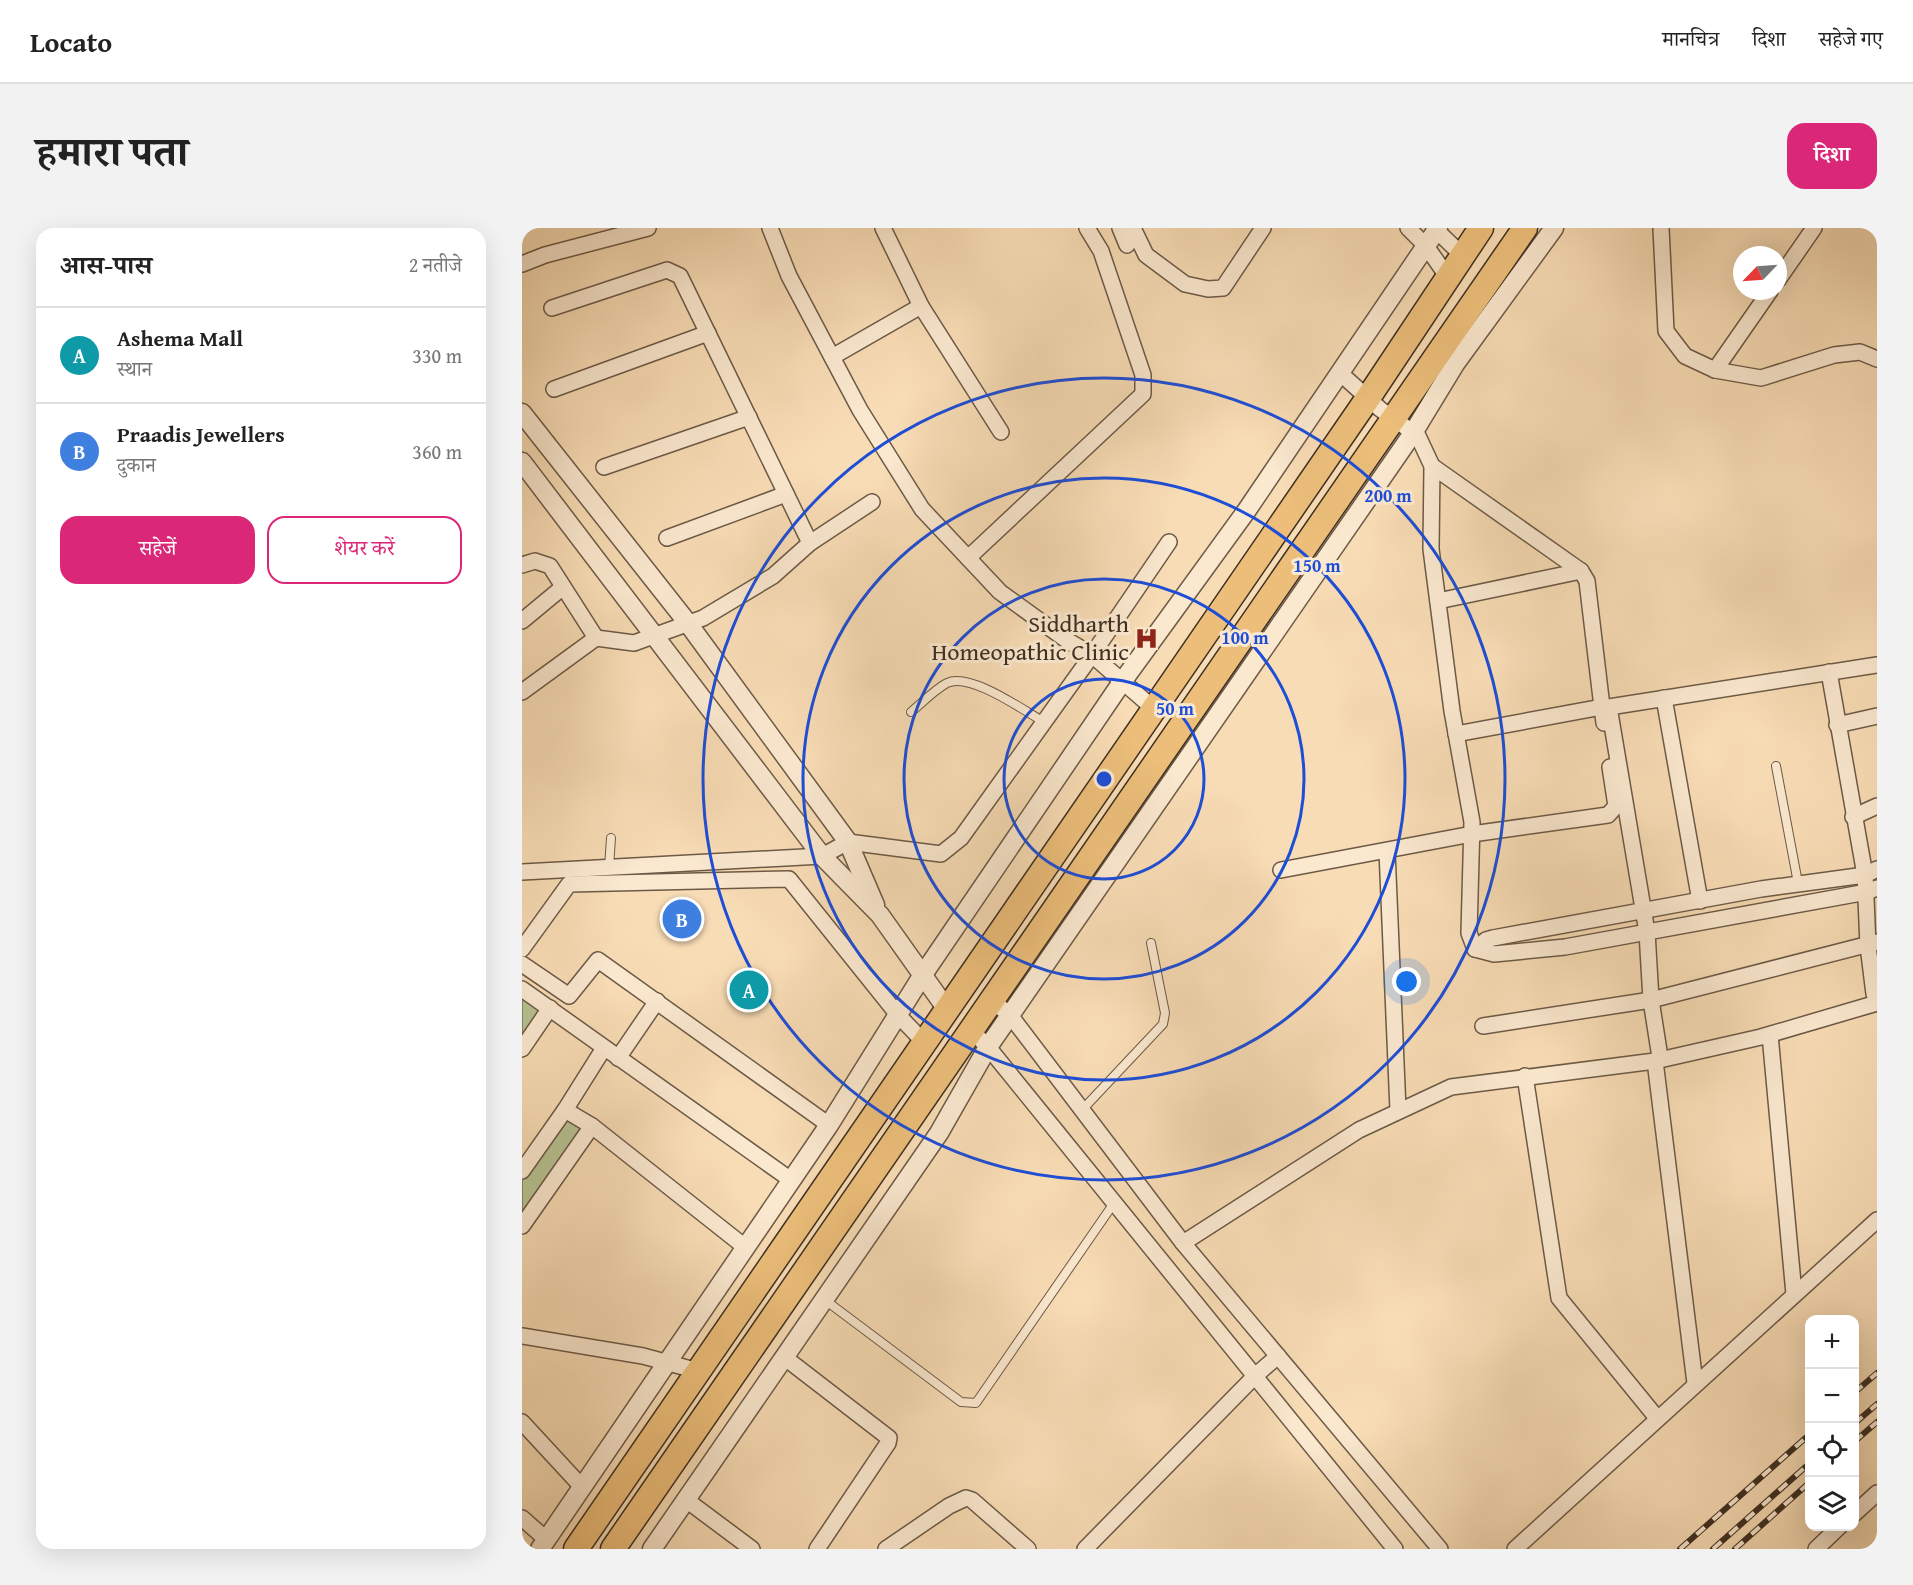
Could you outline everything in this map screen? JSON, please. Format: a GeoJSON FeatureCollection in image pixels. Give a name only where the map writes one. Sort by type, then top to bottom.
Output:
{"type":"FeatureCollection","features":[{"type":"Feature","properties":{"kind":"main road"},"geometry":{"type":"LineString","coordinates":[[576,1549],[923,1041],[1368,398],[1480,228]]}},
{"type":"Feature","properties":{"kind":"main road"},"geometry":{"type":"LineString","coordinates":[[613,1549],[991,1000],[1188,738],[1393,419],[1525,228]]}},
{"type":"Feature","properties":{"kind":"street"},"geometry":{"type":"LineString","coordinates":[[522,264],[545,255],[648,228]]}},
{"type":"Feature","properties":{"kind":"street"},"geometry":{"type":"LineString","coordinates":[[770,228],[789,276],[860,410],[922,509],[1000,592],[1065,639],[1092,655],[1153,708]]}},
{"type":"Feature","properties":{"kind":"street"},"geometry":{"type":"LineString","coordinates":[[883,228],[921,306],[1000,432]]}},
{"type":"Feature","properties":{"kind":"street"},"geometry":{"type":"LineString","coordinates":[[968,558],[1143,394],[1143,375],[1101,251],[1087,228]]}},
{"type":"Feature","properties":{"kind":"street"},"geometry":{"type":"LineString","coordinates":[[1120,228],[1127,245]]}},
{"type":"Feature","properties":{"kind":"street"},"geometry":{"type":"LineString","coordinates":[[1133,228],[1146,255],[1185,284],[1208,289],[1223,288],[1263,228]]}},
{"type":"Feature","properties":{"kind":"street"},"geometry":{"type":"LineString","coordinates":[[1408,228],[1426,246],[1447,276]]}},
{"type":"Feature","properties":{"kind":"street"},"geometry":{"type":"LineString","coordinates":[[652,1549],[939,1133],[988,1047],[1188,738],[1413,433],[1455,364],[1554,228]]}},
{"type":"Feature","properties":{"kind":"street"},"geometry":{"type":"LineString","coordinates":[[1661,228],[1666,331],[1685,356],[1715,370],[1761,378],[1834,355],[1860,352],[1877,359]]}},
{"type":"Feature","properties":{"kind":"street"},"geometry":{"type":"LineString","coordinates":[[1787,266],[1814,228]]}},
{"type":"Feature","properties":{"kind":"street"},"geometry":{"type":"LineString","coordinates":[[522,1518],[543,1544],[829,1125],[922,976],[1122,682],[1247,510],[1436,229],[1462,255]]}},
{"type":"Feature","properties":{"kind":"street"},"geometry":{"type":"LineString","coordinates":[[552,308],[667,270],[680,276],[810,543]]}},
{"type":"Feature","properties":{"kind":"street"},"geometry":{"type":"LineString","coordinates":[[1715,370],[1764,300]]}},
{"type":"Feature","properties":{"kind":"street"},"geometry":{"type":"LineString","coordinates":[[832,357],[921,306]]}},
{"type":"Feature","properties":{"kind":"street"},"geometry":{"type":"LineString","coordinates":[[554,389],[708,333]]}},
{"type":"Feature","properties":{"kind":"street"},"geometry":{"type":"LineString","coordinates":[[1340,373],[1393,419],[1418,436],[1432,466],[1431,549],[1456,734],[1472,822],[1469,933],[1475,948]]}},
{"type":"Feature","properties":{"kind":"street"},"geometry":{"type":"LineString","coordinates":[[522,412],[687,622],[848,842],[880,915]]}},
{"type":"Feature","properties":{"kind":"street"},"geometry":{"type":"LineString","coordinates":[[604,467],[749,417]]}},
{"type":"Feature","properties":{"kind":"street"},"geometry":{"type":"LineString","coordinates":[[523,466],[822,856],[880,915],[946,1008]]}},
{"type":"Feature","properties":{"kind":"street"},"geometry":{"type":"LineString","coordinates":[[1281,870],[1472,834],[1613,812],[1616,806],[1587,581],[1581,571],[1432,466]]}},
{"type":"Feature","properties":{"kind":"street"},"geometry":{"type":"LineString","coordinates":[[666,538],[786,494]]}},
{"type":"Feature","properties":{"kind":"street"},"geometry":{"type":"LineString","coordinates":[[522,693],[596,638],[634,643],[703,618],[773,576],[810,543],[872,502]]}},
{"type":"Feature","properties":{"kind":"street"},"geometry":{"type":"LineString","coordinates":[[522,872],[822,856],[848,842],[941,854],[961,838],[1170,542]]}},
{"type":"Feature","properties":{"kind":"street"},"geometry":{"type":"LineString","coordinates":[[522,566],[542,561],[550,566],[596,638]]}},
{"type":"Feature","properties":{"kind":"street"},"geometry":{"type":"LineString","coordinates":[[1438,601],[1581,571]]}},
{"type":"Feature","properties":{"kind":"street"},"geometry":{"type":"LineString","coordinates":[[522,621],[563,587]]}},
{"type":"Feature","properties":{"kind":"street"},"geometry":{"type":"LineString","coordinates":[[1695,1383],[1651,1000],[1647,932],[1609,707],[1877,665]]}},
{"type":"Feature","properties":{"kind":"street"},"geometry":{"type":"LineString","coordinates":[[1829,672],[1836,725],[1853,816],[1871,872],[1872,944],[1876,997]]}},
{"type":"Feature","properties":{"kind":"street"},"geometry":{"type":"LineString","coordinates":[[1664,698],[1700,901]]}},
{"type":"Feature","properties":{"kind":"street"},"geometry":{"type":"LineString","coordinates":[[1456,734],[1602,707]]}},
{"type":"Feature","properties":{"kind":"street"},"geometry":{"type":"LineString","coordinates":[[1836,725],[1877,716]]}},
{"type":"Feature","properties":{"kind":"street"},"geometry":{"type":"LineString","coordinates":[[1853,816],[1877,806]]}},
{"type":"Feature","properties":{"kind":"street"},"geometry":{"type":"LineString","coordinates":[[1387,851],[1398,1110]]}},
{"type":"Feature","properties":{"kind":"street"},"geometry":{"type":"LineString","coordinates":[[1475,948],[1486,940],[1761,889],[1871,872]]}},
{"type":"Feature","properties":{"kind":"street"},"geometry":{"type":"LineString","coordinates":[[522,949],[569,884],[789,879],[898,1015],[923,1041]]}},
{"type":"Feature","properties":{"kind":"street"},"geometry":{"type":"LineString","coordinates":[[1761,889],[1764,911]]}},
{"type":"Feature","properties":{"kind":"street"},"geometry":{"type":"LineString","coordinates":[[1475,948],[1494,954],[1565,947],[1872,890]]}},
{"type":"Feature","properties":{"kind":"street"},"geometry":{"type":"LineString","coordinates":[[1561,927],[1565,947]]}},
{"type":"Feature","properties":{"kind":"street"},"geometry":{"type":"LineString","coordinates":[[1483,1026],[1651,1000],[1872,944]]}},
{"type":"Feature","properties":{"kind":"street"},"geometry":{"type":"LineString","coordinates":[[522,964],[568,996],[598,960],[829,1125]]}},
{"type":"Feature","properties":{"kind":"street"},"geometry":{"type":"LineString","coordinates":[[522,989],[791,1180]]}},
{"type":"Feature","properties":{"kind":"street"},"geometry":{"type":"LineString","coordinates":[[1182,1243],[1359,1130],[1451,1087],[1657,1056],[1770,1035],[1876,997]]}},
{"type":"Feature","properties":{"kind":"street"},"geometry":{"type":"LineString","coordinates":[[1480,1072],[1657,1056],[1876,997]]}},
{"type":"Feature","properties":{"kind":"street"},"geometry":{"type":"LineString","coordinates":[[991,1000],[1010,1015],[1182,1243],[1440,1549]]}},
{"type":"Feature","properties":{"kind":"street"},"geometry":{"type":"LineString","coordinates":[[618,1058],[657,1001]]}},
{"type":"Feature","properties":{"kind":"street"},"geometry":{"type":"LineString","coordinates":[[522,1049],[550,1008]]}},
{"type":"Feature","properties":{"kind":"street"},"geometry":{"type":"LineString","coordinates":[[971,1030],[988,1047],[1256,1375],[1395,1549]]}},
{"type":"Feature","properties":{"kind":"street"},"geometry":{"type":"LineString","coordinates":[[1770,1035],[1794,1294]]}},
{"type":"Feature","properties":{"kind":"street"},"geometry":{"type":"LineString","coordinates":[[522,1171],[565,1110],[604,1048]]}},
{"type":"Feature","properties":{"kind":"street"},"geometry":{"type":"LineString","coordinates":[[1525,1076],[1559,1298],[1657,1418]]}},
{"type":"Feature","properties":{"kind":"street"},"geometry":{"type":"LineString","coordinates":[[565,1110],[592,1126],[745,1247]]}},
{"type":"Feature","properties":{"kind":"street"},"geometry":{"type":"LineString","coordinates":[[522,1226],[592,1126]]}},
{"type":"Feature","properties":{"kind":"street"},"geometry":{"type":"LineString","coordinates":[[1515,1549],[1877,1220]]}},
{"type":"Feature","properties":{"kind":"street"},"geometry":{"type":"LineString","coordinates":[[522,1336],[666,1362],[698,1371]]}},
{"type":"Feature","properties":{"kind":"street"},"geometry":{"type":"LineString","coordinates":[[1085,1549],[1256,1375],[1278,1356]]}},
{"type":"Feature","properties":{"kind":"street"},"geometry":{"type":"LineString","coordinates":[[784,1357],[889,1438],[888,1443],[817,1549]]}},
{"type":"Feature","properties":{"kind":"street"},"geometry":{"type":"LineString","coordinates":[[522,1422],[582,1487]]}},
{"type":"Feature","properties":{"kind":"street"},"geometry":{"type":"LineString","coordinates":[[1859,1509],[1877,1493]]}},
{"type":"Feature","properties":{"kind":"street"},"geometry":{"type":"LineString","coordinates":[[886,1549],[949,1506],[966,1498],[972,1500],[1028,1549]]}},
{"type":"Feature","properties":{"kind":"street"},"geometry":{"type":"LineString","coordinates":[[685,1499],[752,1549]]}},
{"type":"Feature","properties":{"kind":"street"},"geometry":{"type":"LineString","coordinates":[[1816,1549],[1836,1531]]}},
{"type":"Feature","properties":{"kind":"lane"},"geometry":{"type":"LineString","coordinates":[[911,712],[949,682],[959,681],[982,687],[1044,722]]}},
{"type":"Feature","properties":{"kind":"lane"},"geometry":{"type":"LineString","coordinates":[[1776,766],[1798,883]]}},
{"type":"Feature","properties":{"kind":"lane"},"geometry":{"type":"LineString","coordinates":[[609,867],[610,838]]}},
{"type":"Feature","properties":{"kind":"lane"},"geometry":{"type":"LineString","coordinates":[[1082,1110],[1163,1024],[1165,1013],[1151,943]]}},
{"type":"Feature","properties":{"kind":"lane"},"geometry":{"type":"LineString","coordinates":[[824,1300],[962,1402],[976,1403],[1114,1203]]}},
{"type":"Feature","properties":{"kind":"green space"},"geometry":{"type":"Polygon","coordinates":[[[522,997],[541,1009],[522,1039],[522,997]]]}},
{"type":"Feature","properties":{"kind":"green space"},"geometry":{"type":"Polygon","coordinates":[[[565,1119],[582,1128],[522,1215],[522,1180],[565,1119]]]}},
{"type":"Feature","properties":{"kind":"railway"},"geometry":{"type":"LineString","coordinates":[[1859,1389],[1877,1373]]}},
{"type":"Feature","properties":{"kind":"railway"},"geometry":{"type":"LineString","coordinates":[[1855,1423],[1877,1404]]}},
{"type":"Feature","properties":{"kind":"railway"},"geometry":{"type":"LineString","coordinates":[[1859,1438],[1877,1422]]}},
{"type":"Feature","properties":{"kind":"railway"},"geometry":{"type":"LineString","coordinates":[[1680,1549],[1805,1438]]}},
{"type":"Feature","properties":{"kind":"railway"},"geometry":{"type":"LineString","coordinates":[[1713,1549],[1805,1467]]}},
{"type":"Feature","properties":{"kind":"railway"},"geometry":{"type":"LineString","coordinates":[[1735,1549],[1805,1486]]}},
{"type":"Feature","properties":{"kind":"place","name":"Siddharth Homeopathic Clinic"},"geometry":{"type":"Point","coordinates":[1147,638]}},
{"type":"Feature","properties":{"kind":"place","name":"Praadis Jewellers"},"geometry":{"type":"Point","coordinates":[682,919]}},
{"type":"Feature","properties":{"kind":"place","name":"Ashema Mall"},"geometry":{"type":"Point","coordinates":[749,990]}}]}
